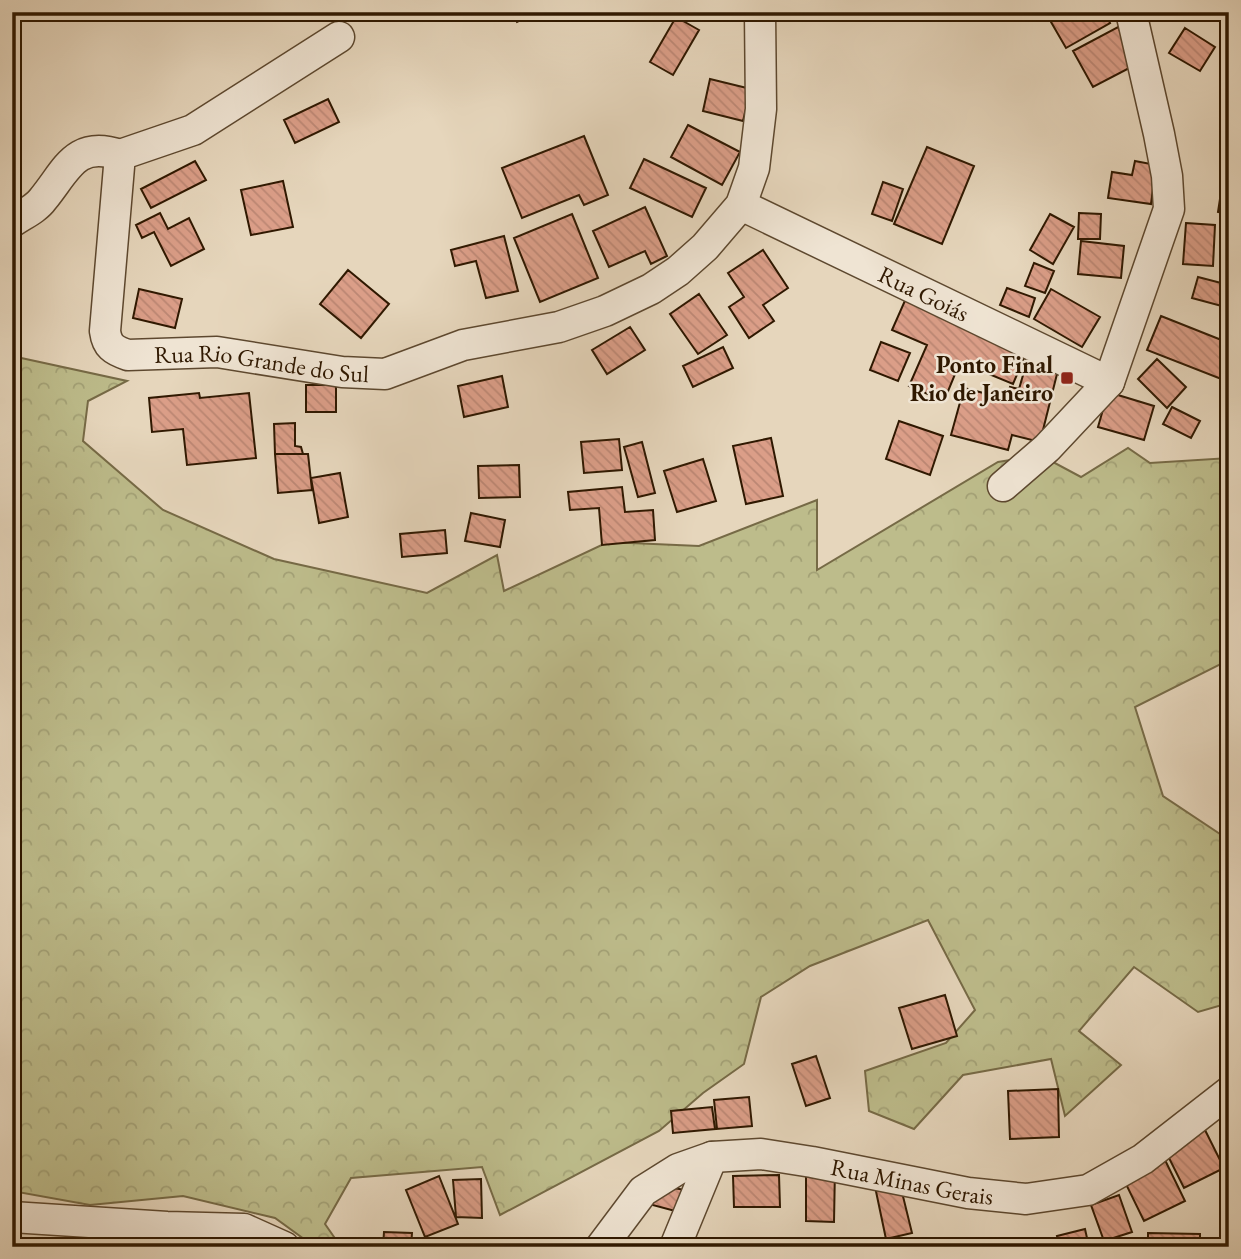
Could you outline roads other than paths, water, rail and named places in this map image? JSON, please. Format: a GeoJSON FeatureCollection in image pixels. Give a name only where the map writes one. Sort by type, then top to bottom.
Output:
{"type":"FeatureCollection","features":[{"type":"Feature","properties":{"kind":"street","name":"Rua Rio Grande do Sul"},"geometry":{"type":"LineString","coordinates":[[120,155],[105,331],[107,343],[115,351],[128,355],[217,352],[342,372],[385,374],[463,345],[559,327],[605,312],[651,289],[678,271],[705,247],[741,205],[754,168],[761,109],[760,12]]}},
{"type":"Feature","properties":{"kind":"street"},"geometry":{"type":"LineString","coordinates":[[1003,486],[1047,448],[1109,382],[1169,209],[1167,176],[1131,12]]}},
{"type":"Feature","properties":{"kind":"street"},"geometry":{"type":"LineString","coordinates":[[12,222],[41,202],[62,173],[82,153],[104,150],[120,155],[193,130],[339,37]]}},
{"type":"Feature","properties":{"kind":"street","name":"Rua Goiás"},"geometry":{"type":"LineString","coordinates":[[741,205],[1109,382]]}},
{"type":"Feature","properties":{"kind":"street","name":"Rua Minas Gerais"},"geometry":{"type":"LineString","coordinates":[[601,1247],[643,1191],[678,1169],[712,1157],[761,1154],[968,1193],[1026,1199],[1088,1190],[1143,1159],[1229,1092]]}},
{"type":"Feature","properties":{"kind":"street"},"geometry":{"type":"LineString","coordinates":[[675,1247],[712,1157]]}},
{"type":"Feature","properties":{"kind":"street"},"geometry":{"type":"LineString","coordinates":[[12,1217],[244,1229],[284,1247]]}},
{"type":"Feature","properties":{"kind":"place","name":"Ponto Final Rio de Janeiro"},"geometry":{"type":"Point","coordinates":[1067,378]}}]}
